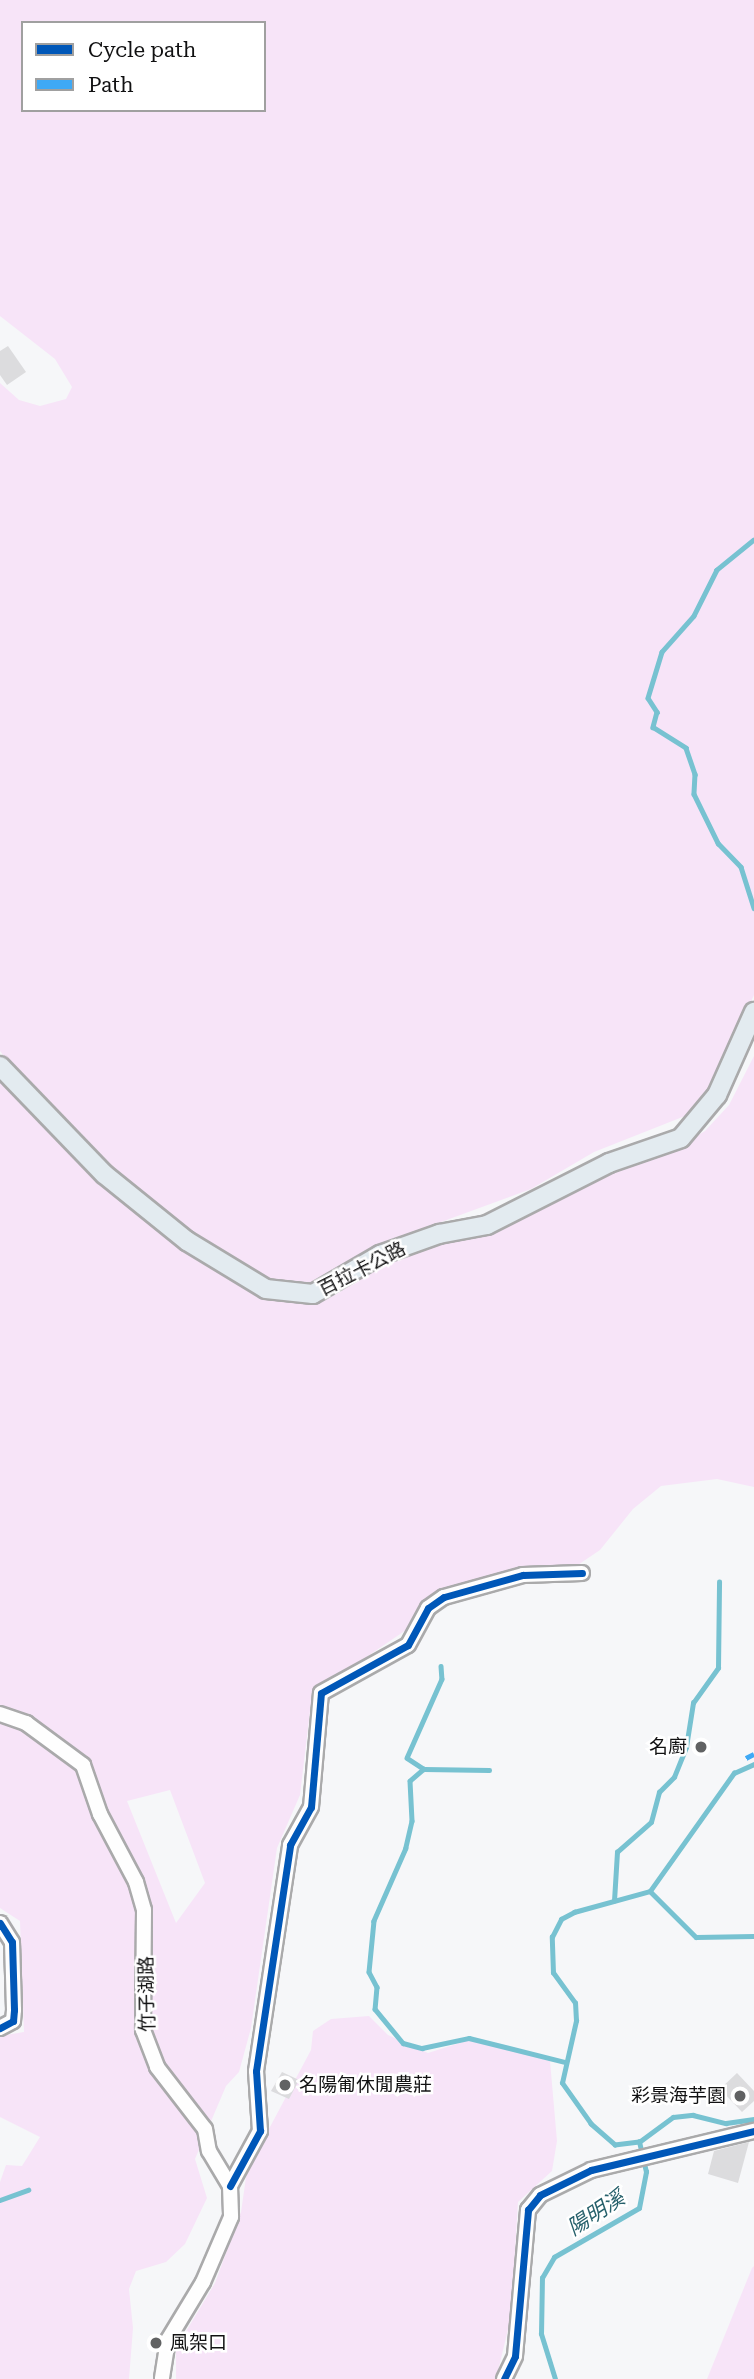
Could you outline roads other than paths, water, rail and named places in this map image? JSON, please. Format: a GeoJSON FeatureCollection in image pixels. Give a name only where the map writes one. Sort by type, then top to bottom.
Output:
{"type":"FeatureCollection","features":[{"type":"Feature","properties":{"kind":"main road","name":"百拉卡公路"},"geometry":{"type":"LineString","coordinates":[[0,1066],[104,1174],[187,1241],[266,1289],[313,1294],[380,1255],[439,1234],[487,1226],[609,1163],[681,1138],[717,1095],[754,1012]]}},
{"type":"Feature","properties":{"kind":"street"},"geometry":{"type":"LineString","coordinates":[[162,2379],[168,2340],[203,2281],[231,2217],[230,2186],[260,2131],[256,2071],[290,1845],[311,1807],[321,1693],[408,1646],[428,1608],[444,1597],[523,1575],[582,1573]]}},
{"type":"Feature","properties":{"kind":"street","name":"竹子湖路"},"geometry":{"type":"LineString","coordinates":[[0,1714],[26,1723],[83,1765],[100,1814],[136,1882],[144,1910],[143,2030],[157,2067],[205,2129],[209,2151],[230,2186]]}},
{"type":"Feature","properties":{"kind":"street"},"geometry":{"type":"LineString","coordinates":[[0,1923],[12,1942],[14,2010],[13,2021],[0,2028]]}},
{"type":"Feature","properties":{"kind":"street"},"geometry":{"type":"LineString","coordinates":[[504,2379],[516,2346],[528,2210],[540,2195],[569,2178],[642,2157],[754,2131]]}},
{"type":"Feature","properties":{"kind":"waterway"},"geometry":{"type":"LineString","coordinates":[[754,540],[717,570],[694,616],[662,652],[648,698],[657,712],[653,727],[686,748],[695,774],[694,794],[718,843],[741,867],[754,908]]}},
{"type":"Feature","properties":{"kind":"waterway"},"geometry":{"type":"LineString","coordinates":[[614,1901],[617,1852],[651,1822],[659,1792],[674,1777],[686,1747],[693,1703],[718,1668],[719,1582]]}},
{"type":"Feature","properties":{"kind":"waterway"},"geometry":{"type":"LineString","coordinates":[[441,1666],[442,1679],[407,1758],[424,1769],[410,1781],[412,1821],[406,1848],[374,1921],[369,1972],[377,1987],[375,2009],[403,2043],[422,2048],[469,2038],[565,2062]]}},
{"type":"Feature","properties":{"kind":"waterway"},"geometry":{"type":"LineString","coordinates":[[639,2142],[615,2145],[591,2124],[562,2083],[576,2021],[575,2003],[553,1973],[552,1937],[561,1919],[574,1912],[650,1891],[734,1773],[754,1764]]}},
{"type":"Feature","properties":{"kind":"waterway"},"geometry":{"type":"LineString","coordinates":[[424,1769],[489,1770]]}},
{"type":"Feature","properties":{"kind":"waterway"},"geometry":{"type":"LineString","coordinates":[[650,1891],[696,1937],[754,1936]]}},
{"type":"Feature","properties":{"kind":"waterway","name":"陽明溪"},"geometry":{"type":"LineString","coordinates":[[555,2379],[541,2334],[542,2278],[554,2257],[639,2208],[646,2172],[639,2142],[673,2117],[693,2115],[726,2123],[754,2119]]}},
{"type":"Feature","properties":{"kind":"waterway"},"geometry":{"type":"LineString","coordinates":[[0,2200],[28,2190]]}},
{"type":"Feature","properties":{"kind":"place","name":"名廚"},"geometry":{"type":"Point","coordinates":[701,1747]}},
{"type":"Feature","properties":{"kind":"place","name":"名陽匍休閒農莊"},"geometry":{"type":"Point","coordinates":[285,2085]}},
{"type":"Feature","properties":{"kind":"place","name":"彩景海芋園"},"geometry":{"type":"Point","coordinates":[740,2096]}},
{"type":"Feature","properties":{"kind":"place","name":"風架口"},"geometry":{"type":"Point","coordinates":[156,2343]}}]}
